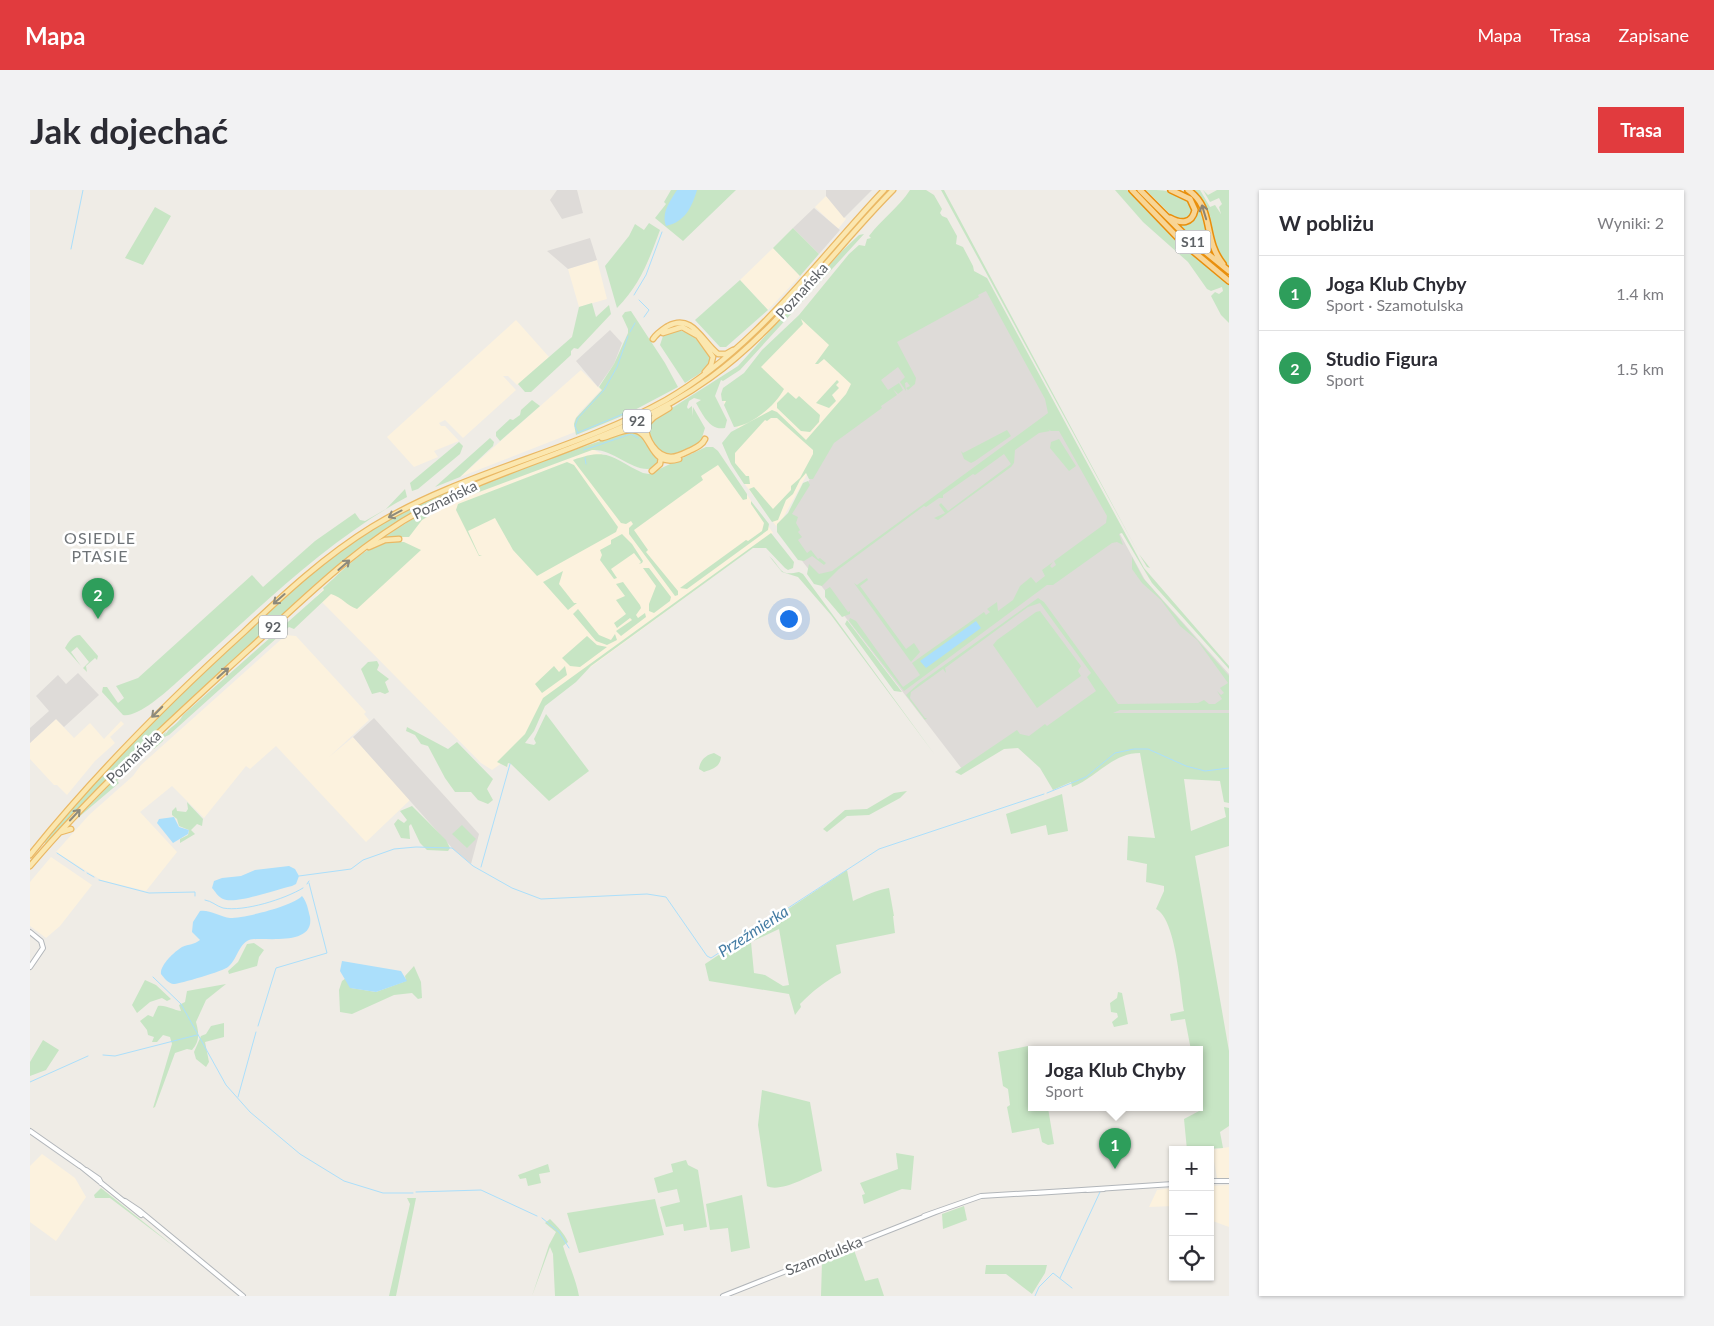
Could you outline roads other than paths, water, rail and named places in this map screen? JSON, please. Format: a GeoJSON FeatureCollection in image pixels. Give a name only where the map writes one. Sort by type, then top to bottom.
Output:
{"type":"FeatureCollection","features":[{"type":"Feature","properties":{"kind":"highway","name":"S11"},"geometry":{"type":"LineString","coordinates":[[1132,190],[1181,241],[1229,281]]}},
{"type":"Feature","properties":{"kind":"highway","name":"S11"},"geometry":{"type":"LineString","coordinates":[[1140,190],[1192,241],[1228,270]]}},
{"type":"Feature","properties":{"kind":"highway"},"geometry":{"type":"LineString","coordinates":[[1161,212],[1182,223],[1193,216],[1195,208],[1192,201],[1171,190]]}},
{"type":"Feature","properties":{"kind":"highway"},"geometry":{"type":"LineString","coordinates":[[1188,190],[1203,206],[1211,244],[1228,270]]}},
{"type":"Feature","properties":{"kind":"main road","name":"Poznańska"},"geometry":{"type":"LineString","coordinates":[[30,855],[96,776],[157,712],[269,608],[342,547],[380,522],[420,501],[625,420],[697,380],[748,340],[790,296],[884,190]]}},
{"type":"Feature","properties":{"kind":"main road","name":"Poznańska"},"geometry":{"type":"LineString","coordinates":[[30,866],[80,810],[187,706],[361,551],[398,525],[437,502],[632,423],[684,396],[723,368],[765,332],[893,190]]}},
{"type":"Feature","properties":{"kind":"main road"},"geometry":{"type":"LineString","coordinates":[[697,380],[709,368],[713,360],[711,352],[692,331],[682,327],[671,329],[653,339],[658,333],[673,324],[687,324],[696,328],[711,348],[721,354],[728,353],[748,340]]}},
{"type":"Feature","properties":{"kind":"main road"},"geometry":{"type":"LineString","coordinates":[[652,471],[659,466],[660,456],[647,435],[647,424],[684,396]]}},
{"type":"Feature","properties":{"kind":"main road"},"geometry":{"type":"LineString","coordinates":[[588,441],[634,430],[643,436],[654,453],[670,461],[680,459]]}},
{"type":"Feature","properties":{"kind":"main road"},"geometry":{"type":"LineString","coordinates":[[660,456],[678,456],[701,445],[705,439]]}},
{"type":"Feature","properties":{"kind":"main road"},"geometry":{"type":"LineString","coordinates":[[361,551],[384,540],[399,539]]}},
{"type":"Feature","properties":{"kind":"main road"},"geometry":{"type":"LineString","coordinates":[[56,836],[71,829]]}},
{"type":"Feature","properties":{"kind":"street"},"geometry":{"type":"LineString","coordinates":[[30,932],[41,941],[43,948],[30,967]]}},
{"type":"Feature","properties":{"kind":"street"},"geometry":{"type":"LineString","coordinates":[[30,1131],[99,1179],[101,1183],[150,1220],[243,1296]]}},
{"type":"Feature","properties":{"kind":"street"},"geometry":{"type":"LineString","coordinates":[[1214,1182],[1229,1181]]}},
{"type":"Feature","properties":{"kind":"street","name":"Szamotulska"},"geometry":{"type":"LineString","coordinates":[[723,1296],[924,1216],[981,1196],[1030,1192],[1090,1191],[1111,1187],[1169,1184]]}},
{"type":"Feature","properties":{"kind":"water"},"geometry":{"type":"Polygon","coordinates":[[[677,190],[697,190],[687,213],[678,221],[666,226],[665,212],[677,190]]]}},
{"type":"Feature","properties":{"kind":"water"},"geometry":{"type":"Polygon","coordinates":[[[976,621],[981,628],[926,668],[920,661],[976,621]]]}},
{"type":"Feature","properties":{"kind":"water"},"geometry":{"type":"Polygon","coordinates":[[[174,817],[179,827],[189,830],[188,834],[173,843],[157,823],[159,819],[174,817]]]}},
{"type":"Feature","properties":{"kind":"water"},"geometry":{"type":"Polygon","coordinates":[[[289,866],[295,869],[299,876],[296,884],[292,886],[237,900],[223,899],[212,888],[214,881],[222,878],[241,876],[255,870],[289,866]]]}},
{"type":"Feature","properties":{"kind":"water"},"geometry":{"type":"Polygon","coordinates":[[[302,896],[310,917],[309,927],[304,933],[286,939],[249,940],[242,945],[234,961],[228,967],[191,980],[173,984],[161,974],[165,963],[175,952],[200,940],[192,932],[193,922],[200,911],[207,911],[230,918],[237,917],[257,914],[289,904],[302,896]]]}},
{"type":"Feature","properties":{"kind":"water"},"geometry":{"type":"Polygon","coordinates":[[[342,961],[401,971],[407,981],[376,992],[350,988],[340,971],[342,961]]]}},
{"type":"Feature","properties":{"kind":"waterway"},"geometry":{"type":"LineString","coordinates":[[71,249],[83,190]]}},
{"type":"Feature","properties":{"kind":"waterway"},"geometry":{"type":"LineString","coordinates":[[634,295],[646,275],[662,232]]}},
{"type":"Feature","properties":{"kind":"waterway"},"geometry":{"type":"LineString","coordinates":[[639,300],[649,310],[644,317]]}},
{"type":"Feature","properties":{"kind":"waterway"},"geometry":{"type":"LineString","coordinates":[[630,332],[635,323]]}},
{"type":"Feature","properties":{"kind":"waterway"},"geometry":{"type":"LineString","coordinates":[[578,433],[575,426],[578,418],[604,390],[617,367],[628,336]]}},
{"type":"Feature","properties":{"kind":"waterway"},"geometry":{"type":"LineString","coordinates":[[577,433],[623,414]]}},
{"type":"Feature","properties":{"kind":"waterway"},"geometry":{"type":"LineString","coordinates":[[584,450],[631,434],[638,438]]}},
{"type":"Feature","properties":{"kind":"waterway"},"geometry":{"type":"LineString","coordinates":[[585,458],[586,464]]}},
{"type":"Feature","properties":{"kind":"waterway","name":"Przeźmierka"},"geometry":{"type":"LineString","coordinates":[[1047,793],[1086,777],[1115,753],[1134,749],[1148,749],[1186,766],[1205,771],[1229,768]]}},
{"type":"Feature","properties":{"kind":"waterway"},"geometry":{"type":"LineString","coordinates":[[481,867],[510,764]]}},
{"type":"Feature","properties":{"kind":"waterway","name":"Przeźmierka"},"geometry":{"type":"LineString","coordinates":[[299,876],[351,869],[363,860],[394,849],[416,847],[452,848],[473,866],[512,888],[541,899],[647,894],[666,897],[707,956],[711,958],[879,849],[1044,794]]}},
{"type":"Feature","properties":{"kind":"waterway","name":"Przeźmierka"},"geometry":{"type":"LineString","coordinates":[[57,853],[84,871]]}},
{"type":"Feature","properties":{"kind":"waterway","name":"Przeźmierka"},"geometry":{"type":"LineString","coordinates":[[87,873],[94,877]]}},
{"type":"Feature","properties":{"kind":"waterway","name":"Przeźmierka"},"geometry":{"type":"LineString","coordinates":[[99,880],[149,893],[195,892],[195,896]]}},
{"type":"Feature","properties":{"kind":"waterway"},"geometry":{"type":"LineString","coordinates":[[258,1026],[276,968],[327,953],[309,883]]}},
{"type":"Feature","properties":{"kind":"waterway","name":"Przeźmierka"},"geometry":{"type":"LineString","coordinates":[[205,900],[223,908],[242,908],[275,900],[303,888]]}},
{"type":"Feature","properties":{"kind":"waterway"},"geometry":{"type":"LineString","coordinates":[[153,977],[181,1004],[226,1085],[250,1112],[300,1154],[344,1181],[383,1193],[413,1193]]}},
{"type":"Feature","properties":{"kind":"waterway"},"geometry":{"type":"LineString","coordinates":[[238,1097],[256,1032]]}},
{"type":"Feature","properties":{"kind":"waterway"},"geometry":{"type":"LineString","coordinates":[[103,1055],[115,1056],[197,1035]]}},
{"type":"Feature","properties":{"kind":"waterway"},"geometry":{"type":"LineString","coordinates":[[30,1082],[88,1056]]}},
{"type":"Feature","properties":{"kind":"waterway"},"geometry":{"type":"LineString","coordinates":[[416,1192],[481,1190],[537,1216]]}},
{"type":"Feature","properties":{"kind":"waterway"},"geometry":{"type":"LineString","coordinates":[[1060,1278],[1100,1192]]}},
{"type":"Feature","properties":{"kind":"waterway"},"geometry":{"type":"LineString","coordinates":[[542,1218],[559,1232],[569,1248]]}},
{"type":"Feature","properties":{"kind":"waterway"},"geometry":{"type":"LineString","coordinates":[[1035,1296],[1039,1287],[1053,1273],[1072,1288]]}},
{"type":"Feature","properties":{"kind":"place","name":"Studio Figura"},"geometry":{"type":"Point","coordinates":[98,619]}},
{"type":"Feature","properties":{"kind":"place","name":"Joga Klub Chyby"},"geometry":{"type":"Point","coordinates":[1115,1169]}},
{"type":"Feature","properties":{"kind":"district","name":"OSIEDLE PTASIE"},"geometry":{"type":"Point","coordinates":[100,547]}}]}
